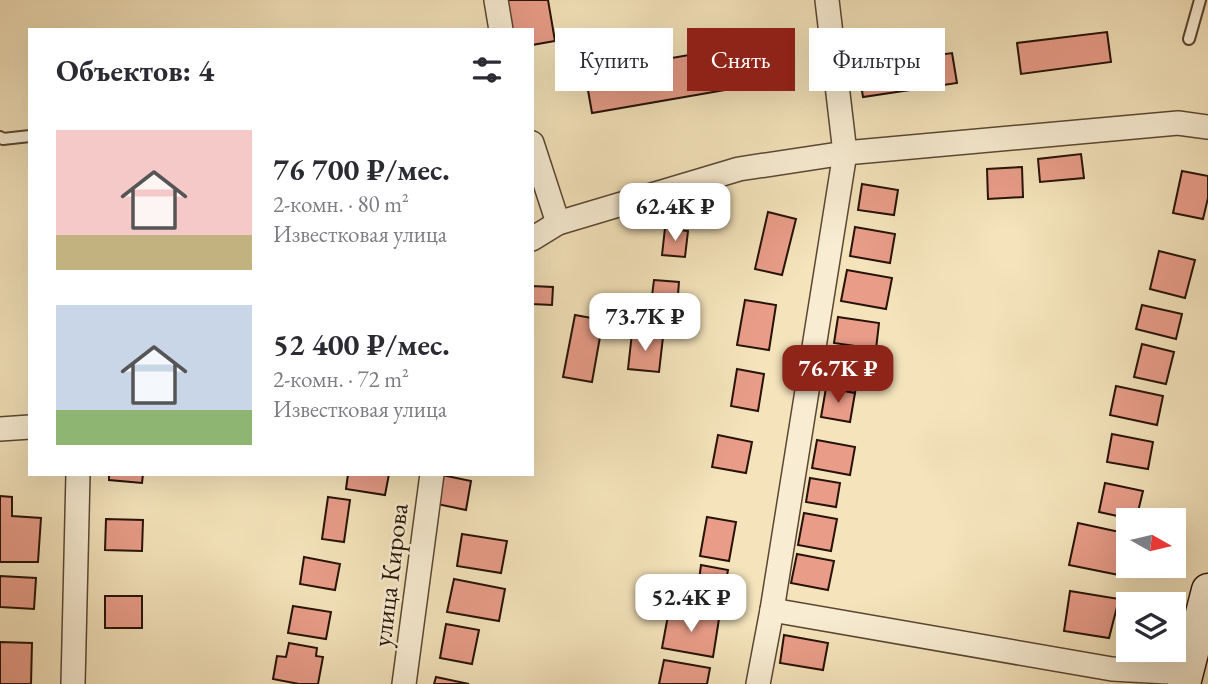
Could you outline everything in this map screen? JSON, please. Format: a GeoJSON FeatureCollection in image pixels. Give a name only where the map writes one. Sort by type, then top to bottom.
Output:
{"type":"FeatureCollection","features":[{"type":"Feature","properties":{"kind":"main road"},"geometry":{"type":"LineString","coordinates":[[1185,678],[1208,590]]}},
{"type":"Feature","properties":{"kind":"street"},"geometry":{"type":"LineString","coordinates":[[496,0],[501,28]]}},
{"type":"Feature","properties":{"kind":"street"},"geometry":{"type":"LineString","coordinates":[[758,684],[845,152],[827,0]]}},
{"type":"Feature","properties":{"kind":"street"},"geometry":{"type":"LineString","coordinates":[[534,238],[558,223],[739,169],[845,152],[1178,123],[1208,127]]}},
{"type":"Feature","properties":{"kind":"street"},"geometry":{"type":"LineString","coordinates":[[534,149],[558,223]]}},
{"type":"Feature","properties":{"kind":"street"},"geometry":{"type":"LineString","coordinates":[[0,429],[28,427]]}},
{"type":"Feature","properties":{"kind":"street"},"geometry":{"type":"LineString","coordinates":[[73,684],[78,476]]}},
{"type":"Feature","properties":{"kind":"street","name":"улица Кирова"},"geometry":{"type":"LineString","coordinates":[[404,684],[432,476]]}},
{"type":"Feature","properties":{"kind":"street"},"geometry":{"type":"LineString","coordinates":[[772,610],[1112,669],[1185,678]]}},
{"type":"Feature","properties":{"kind":"lane"},"geometry":{"type":"LineString","coordinates":[[1189,39],[1200,0]]}},
{"type":"Feature","properties":{"kind":"lane"},"geometry":{"type":"LineString","coordinates":[[0,137],[28,136]]}},
{"type":"Feature","properties":{"kind":"building"},"geometry":{"type":"Polygon","coordinates":[[[503,0],[548,0],[555,41],[534,45],[534,28],[508,28],[503,0]]]}},
{"type":"Feature","properties":{"kind":"building"},"geometry":{"type":"Polygon","coordinates":[[[1107,32],[1111,62],[1021,74],[1017,43],[1107,32]]]}},
{"type":"Feature","properties":{"kind":"building"},"geometry":{"type":"Polygon","coordinates":[[[952,53],[957,83],[945,85],[945,54],[952,53]]]}},
{"type":"Feature","properties":{"kind":"building"},"geometry":{"type":"Polygon","coordinates":[[[687,55],[687,91],[719,91],[592,113],[588,91],[673,91],[673,58],[687,55]]]}},
{"type":"Feature","properties":{"kind":"building"},"geometry":{"type":"Polygon","coordinates":[[[862,91],[903,91],[863,97],[862,91]]]}},
{"type":"Feature","properties":{"kind":"building"},"geometry":{"type":"Polygon","coordinates":[[[1081,154],[1084,178],[1040,182],[1038,159],[1081,154]]]}},
{"type":"Feature","properties":{"kind":"building"},"geometry":{"type":"Polygon","coordinates":[[[1022,167],[1023,197],[988,199],[987,169],[1022,167]]]}},
{"type":"Feature","properties":{"kind":"building"},"geometry":{"type":"Polygon","coordinates":[[[1182,171],[1208,176],[1208,198],[1203,219],[1173,213],[1182,171]]]}},
{"type":"Feature","properties":{"kind":"building"},"geometry":{"type":"Polygon","coordinates":[[[862,184],[898,190],[894,215],[858,210],[862,184]]]}},
{"type":"Feature","properties":{"kind":"building"},"geometry":{"type":"Polygon","coordinates":[[[768,212],[796,219],[782,275],[755,269],[768,212]]]}},
{"type":"Feature","properties":{"kind":"building"},"geometry":{"type":"Polygon","coordinates":[[[855,227],[895,234],[890,263],[850,256],[855,227]]]}},
{"type":"Feature","properties":{"kind":"building"},"geometry":{"type":"Polygon","coordinates":[[[665,228],[688,231],[685,257],[662,255],[665,228]]]}},
{"type":"Feature","properties":{"kind":"building"},"geometry":{"type":"Polygon","coordinates":[[[1159,251],[1195,260],[1185,298],[1150,289],[1159,251]]]}},
{"type":"Feature","properties":{"kind":"building"},"geometry":{"type":"Polygon","coordinates":[[[847,270],[892,278],[886,309],[841,301],[847,270]]]}},
{"type":"Feature","properties":{"kind":"building"},"geometry":{"type":"Polygon","coordinates":[[[654,280],[679,282],[677,307],[651,304],[654,280]]]}},
{"type":"Feature","properties":{"kind":"building"},"geometry":{"type":"Polygon","coordinates":[[[534,286],[553,287],[552,305],[534,304],[534,286]]]}},
{"type":"Feature","properties":{"kind":"building"},"geometry":{"type":"Polygon","coordinates":[[[745,300],[776,305],[769,350],[737,345],[745,300]]]}},
{"type":"Feature","properties":{"kind":"building"},"geometry":{"type":"Polygon","coordinates":[[[1142,305],[1182,314],[1176,339],[1136,329],[1142,305]]]}},
{"type":"Feature","properties":{"kind":"building"},"geometry":{"type":"Polygon","coordinates":[[[575,315],[603,320],[592,382],[563,377],[575,315]]]}},
{"type":"Feature","properties":{"kind":"building"},"geometry":{"type":"Polygon","coordinates":[[[838,317],[879,323],[876,349],[834,343],[838,317]]]}},
{"type":"Feature","properties":{"kind":"building"},"geometry":{"type":"Polygon","coordinates":[[[632,333],[663,337],[659,372],[628,369],[632,333]]]}},
{"type":"Feature","properties":{"kind":"building"},"geometry":{"type":"Polygon","coordinates":[[[1142,344],[1174,352],[1166,384],[1134,377],[1142,344]]]}},
{"type":"Feature","properties":{"kind":"building"},"geometry":{"type":"Polygon","coordinates":[[[832,353],[860,357],[855,393],[826,388],[832,353]]]}},
{"type":"Feature","properties":{"kind":"building"},"geometry":{"type":"Polygon","coordinates":[[[737,369],[764,374],[758,411],[731,406],[737,369]]]}},
{"type":"Feature","properties":{"kind":"building"},"geometry":{"type":"Polygon","coordinates":[[[1116,386],[1163,396],[1157,425],[1110,415],[1116,386]]]}},
{"type":"Feature","properties":{"kind":"building"},"geometry":{"type":"Polygon","coordinates":[[[826,388],[855,393],[850,422],[821,417],[826,388]]]}},
{"type":"Feature","properties":{"kind":"building"},"geometry":{"type":"Polygon","coordinates":[[[1112,434],[1153,442],[1148,469],[1107,462],[1112,434]]]}},
{"type":"Feature","properties":{"kind":"building"},"geometry":{"type":"Polygon","coordinates":[[[718,435],[752,442],[746,473],[712,467],[718,435]]]}},
{"type":"Feature","properties":{"kind":"building"},"geometry":{"type":"Polygon","coordinates":[[[817,440],[855,447],[850,475],[812,468],[817,440]]]}},
{"type":"Feature","properties":{"kind":"building"},"geometry":{"type":"Polygon","coordinates":[[[109,476],[143,476],[142,483],[109,480],[109,476]]]}},
{"type":"Feature","properties":{"kind":"building"},"geometry":{"type":"Polygon","coordinates":[[[348,476],[389,476],[385,495],[346,489],[348,476]]]}},
{"type":"Feature","properties":{"kind":"building"},"geometry":{"type":"Polygon","coordinates":[[[442,476],[471,481],[466,510],[437,504],[442,476]]]}},
{"type":"Feature","properties":{"kind":"building"},"geometry":{"type":"Polygon","coordinates":[[[810,478],[840,483],[836,507],[806,502],[810,478]]]}},
{"type":"Feature","properties":{"kind":"building"},"geometry":{"type":"Polygon","coordinates":[[[1105,483],[1143,491],[1139,508],[1116,508],[1116,516],[1099,512],[1105,483]]]}},
{"type":"Feature","properties":{"kind":"building"},"geometry":{"type":"Polygon","coordinates":[[[0,496],[12,497],[12,516],[41,518],[38,562],[0,562],[0,496]]]}},
{"type":"Feature","properties":{"kind":"building"},"geometry":{"type":"Polygon","coordinates":[[[328,497],[350,500],[344,542],[322,539],[328,497]]]}},
{"type":"Feature","properties":{"kind":"building"},"geometry":{"type":"Polygon","coordinates":[[[804,513],[837,519],[831,551],[798,545],[804,513]]]}},
{"type":"Feature","properties":{"kind":"building"},"geometry":{"type":"Polygon","coordinates":[[[707,517],[736,522],[729,561],[700,556],[707,517]]]}},
{"type":"Feature","properties":{"kind":"building"},"geometry":{"type":"Polygon","coordinates":[[[106,519],[143,520],[142,551],[105,550],[106,519]]]}},
{"type":"Feature","properties":{"kind":"building"},"geometry":{"type":"Polygon","coordinates":[[[1078,523],[1116,531],[1116,574],[1069,565],[1078,523]]]}},
{"type":"Feature","properties":{"kind":"building"},"geometry":{"type":"Polygon","coordinates":[[[462,534],[507,541],[501,573],[457,566],[462,534]]]}},
{"type":"Feature","properties":{"kind":"building"},"geometry":{"type":"Polygon","coordinates":[[[797,554],[834,561],[828,590],[791,583],[797,554]]]}},
{"type":"Feature","properties":{"kind":"building"},"geometry":{"type":"Polygon","coordinates":[[[304,557],[340,564],[335,590],[300,584],[304,557]]]}},
{"type":"Feature","properties":{"kind":"building"},"geometry":{"type":"Polygon","coordinates":[[[701,565],[728,570],[721,608],[673,600],[676,584],[698,588],[701,565]]]}},
{"type":"Feature","properties":{"kind":"building"},"geometry":{"type":"Polygon","coordinates":[[[0,576],[36,578],[34,609],[0,607],[0,576]]]}},
{"type":"Feature","properties":{"kind":"building"},"geometry":{"type":"Polygon","coordinates":[[[454,579],[505,589],[499,621],[447,612],[454,579]]]}},
{"type":"Feature","properties":{"kind":"building"},"geometry":{"type":"Polygon","coordinates":[[[1070,591],[1116,599],[1116,611],[1109,638],[1064,631],[1070,591]]]}},
{"type":"Feature","properties":{"kind":"building"},"geometry":{"type":"Polygon","coordinates":[[[105,596],[142,596],[142,628],[105,628],[105,596]]]}},
{"type":"Feature","properties":{"kind":"building"},"geometry":{"type":"Polygon","coordinates":[[[293,606],[331,612],[326,639],[288,633],[293,606]]]}},
{"type":"Feature","properties":{"kind":"building"},"geometry":{"type":"Polygon","coordinates":[[[669,610],[719,619],[713,657],[662,648],[669,610]]]}},
{"type":"Feature","properties":{"kind":"building"},"geometry":{"type":"Polygon","coordinates":[[[446,624],[479,630],[472,664],[440,658],[446,624]]]}},
{"type":"Feature","properties":{"kind":"building"},"geometry":{"type":"Polygon","coordinates":[[[784,635],[828,643],[823,670],[780,663],[784,635]]]}},
{"type":"Feature","properties":{"kind":"building"},"geometry":{"type":"Polygon","coordinates":[[[0,642],[32,643],[31,684],[0,684],[0,642]]]}},
{"type":"Feature","properties":{"kind":"building"},"geometry":{"type":"Polygon","coordinates":[[[289,643],[317,648],[316,656],[323,657],[318,684],[273,679],[277,656],[286,657],[289,643]]]}},
{"type":"Feature","properties":{"kind":"building"},"geometry":{"type":"Polygon","coordinates":[[[664,660],[710,668],[707,684],[659,684],[664,660]]]}},
{"type":"Feature","properties":{"kind":"building"},"geometry":{"type":"Polygon","coordinates":[[[436,677],[469,684],[434,684],[436,677]]]}}]}
